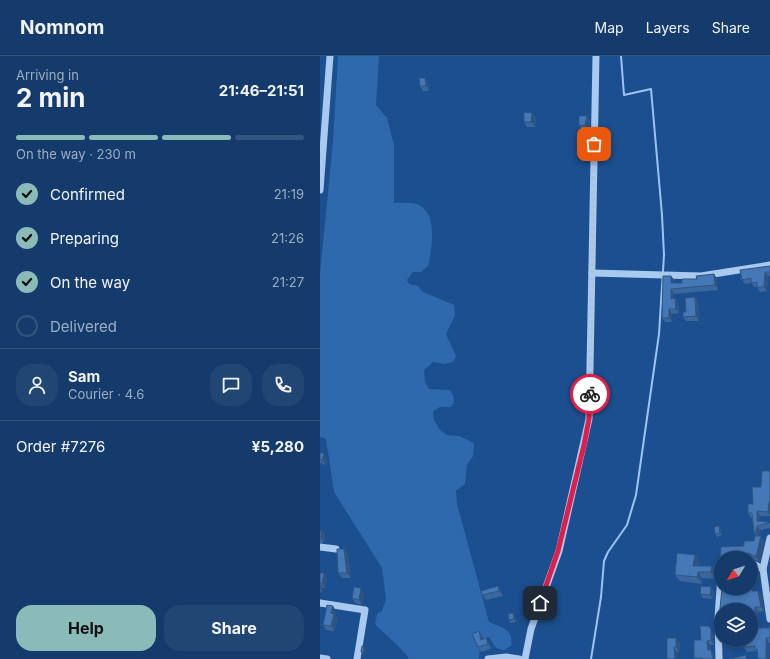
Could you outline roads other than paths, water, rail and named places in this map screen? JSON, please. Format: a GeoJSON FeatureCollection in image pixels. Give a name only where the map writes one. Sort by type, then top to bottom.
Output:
{"type":"FeatureCollection","features":[{"type":"Feature","properties":{"kind":"street"},"geometry":{"type":"LineString","coordinates":[[320,190],[330,56]]}},
{"type":"Feature","properties":{"kind":"street"},"geometry":{"type":"LineString","coordinates":[[524,659],[531,629],[558,551],[589,419],[596,56]]}},
{"type":"Feature","properties":{"kind":"street"},"geometry":{"type":"LineString","coordinates":[[592,273],[702,276],[770,265]]}},
{"type":"Feature","properties":{"kind":"street"},"geometry":{"type":"LineString","coordinates":[[770,538],[763,569],[769,592],[770,619]]}},
{"type":"Feature","properties":{"kind":"street"},"geometry":{"type":"LineString","coordinates":[[320,547],[336,549]]}},
{"type":"Feature","properties":{"kind":"street"},"geometry":{"type":"LineString","coordinates":[[758,566],[763,569]]}},
{"type":"Feature","properties":{"kind":"street"},"geometry":{"type":"LineString","coordinates":[[719,659],[718,617],[720,595]]}},
{"type":"Feature","properties":{"kind":"street"},"geometry":{"type":"LineString","coordinates":[[320,603],[365,610],[357,659]]}},
{"type":"Feature","properties":{"kind":"street"},"geometry":{"type":"LineString","coordinates":[[488,659],[506,657],[519,659]]}},
{"type":"Feature","properties":{"kind":"street"},"geometry":{"type":"LineString","coordinates":[[320,658],[327,659]]}},
{"type":"Feature","properties":{"kind":"waterway"},"geometry":{"type":"LineString","coordinates":[[591,659],[601,597],[604,561],[608,552],[627,525],[636,495],[659,334],[664,255],[651,89],[624,95],[621,56]]}}]}
